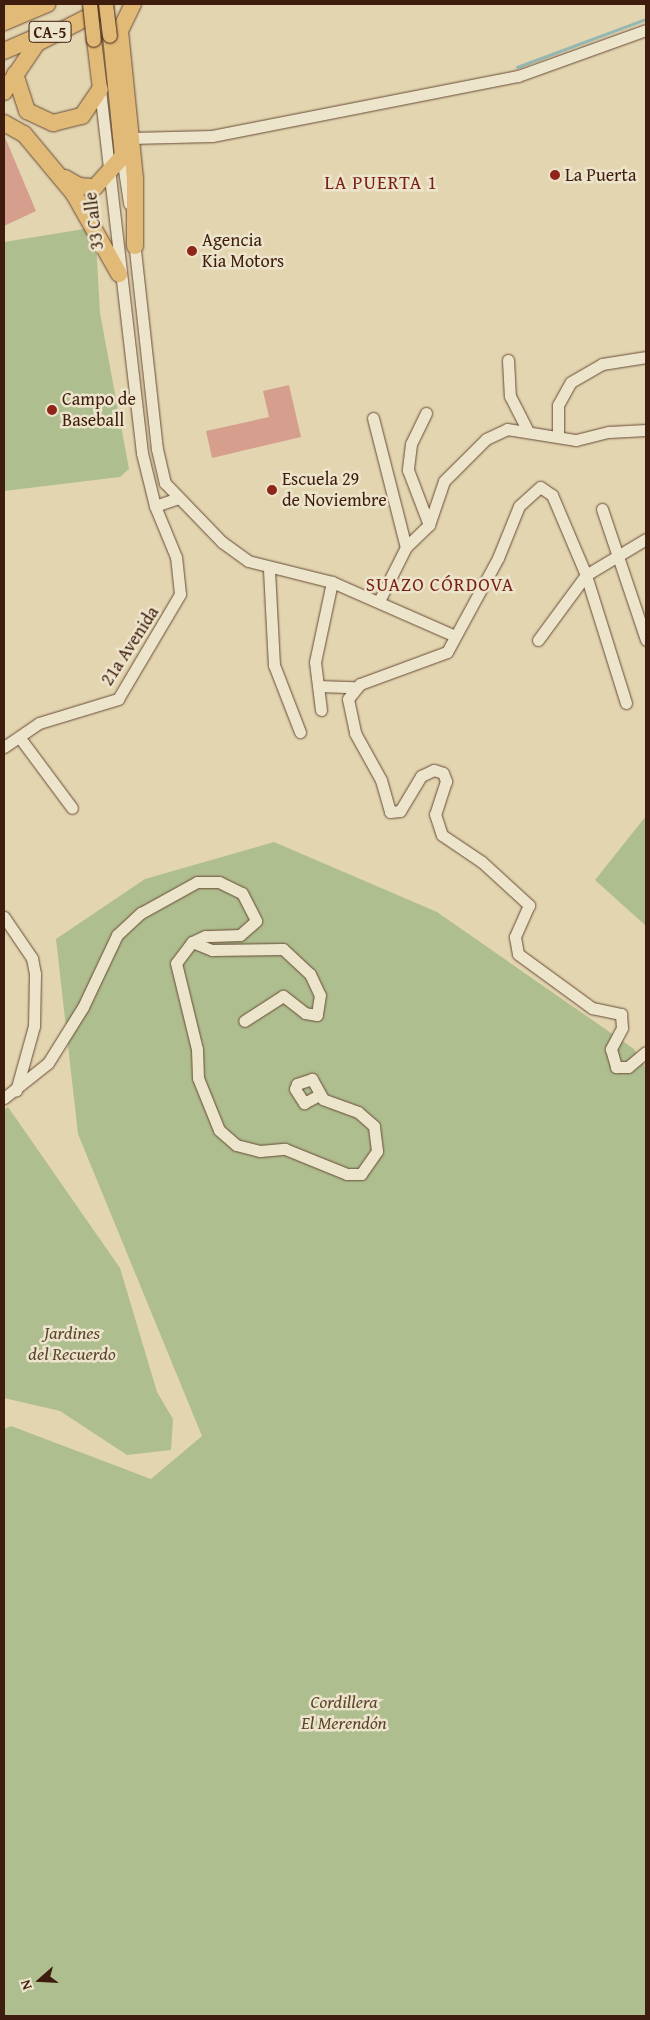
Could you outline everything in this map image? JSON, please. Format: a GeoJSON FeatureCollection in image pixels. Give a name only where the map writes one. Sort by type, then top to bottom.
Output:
{"type":"FeatureCollection","features":[{"type":"Feature","properties":{"kind":"highway","name":"CA-5"},"geometry":{"type":"LineString","coordinates":[[4,51],[97,7],[114,4]]}},
{"type":"Feature","properties":{"kind":"highway"},"geometry":{"type":"LineString","coordinates":[[133,4],[120,31],[131,138],[135,246]]}},
{"type":"Feature","properties":{"kind":"highway","name":"CA-5"},"geometry":{"type":"LineString","coordinates":[[4,22],[43,5]]}},
{"type":"Feature","properties":{"kind":"highway"},"geometry":{"type":"LineString","coordinates":[[4,6],[43,5]]}},
{"type":"Feature","properties":{"kind":"highway"},"geometry":{"type":"LineString","coordinates":[[4,92],[37,43],[97,7]]}},
{"type":"Feature","properties":{"kind":"highway"},"geometry":{"type":"LineString","coordinates":[[15,74],[27,111],[53,123],[82,116],[100,89]]}},
{"type":"Feature","properties":{"kind":"highway"},"geometry":{"type":"LineString","coordinates":[[4,113],[31,130],[56,172],[84,187],[95,187],[108,178],[122,157]]}},
{"type":"Feature","properties":{"kind":"highway"},"geometry":{"type":"LineString","coordinates":[[4,123],[24,134],[56,172],[93,222],[119,274]]}},
{"type":"Feature","properties":{"kind":"main road","name":"33 Calle"},"geometry":{"type":"LineString","coordinates":[[97,7],[110,36],[122,157]]}},
{"type":"Feature","properties":{"kind":"main road","name":"33 Calle"},"geometry":{"type":"LineString","coordinates":[[97,7],[94,40],[100,89]]}},
{"type":"Feature","properties":{"kind":"street"},"geometry":{"type":"LineString","coordinates":[[131,138],[212,136],[518,76],[646,30]]}},
{"type":"Feature","properties":{"kind":"street","name":"33 Calle"},"geometry":{"type":"LineString","coordinates":[[100,89],[119,274],[140,434],[155,506],[179,574],[175,609]]}},
{"type":"Feature","properties":{"kind":"street","name":"33 Calle"},"geometry":{"type":"LineString","coordinates":[[122,157],[142,303],[159,469],[178,498],[222,542],[269,570],[332,582],[380,600],[454,636]]}},
{"type":"Feature","properties":{"kind":"street"},"geometry":{"type":"LineString","coordinates":[[123,305],[142,303]]}},
{"type":"Feature","properties":{"kind":"street"},"geometry":{"type":"LineString","coordinates":[[558,437],[558,405],[571,382],[602,364],[646,357]]}},
{"type":"Feature","properties":{"kind":"street"},"geometry":{"type":"LineString","coordinates":[[508,360],[510,396],[528,431]]}},
{"type":"Feature","properties":{"kind":"street"},"geometry":{"type":"LineString","coordinates":[[426,413],[411,444],[408,470],[429,525]]}},
{"type":"Feature","properties":{"kind":"street"},"geometry":{"type":"LineString","coordinates":[[372,418],[406,547]]}},
{"type":"Feature","properties":{"kind":"street"},"geometry":{"type":"LineString","coordinates":[[380,600],[406,547],[429,525],[444,481],[472,452],[507,429],[576,440],[609,432],[646,430]]}},
{"type":"Feature","properties":{"kind":"street"},"geometry":{"type":"LineString","coordinates":[[140,434],[156,433]]}},
{"type":"Feature","properties":{"kind":"street"},"geometry":{"type":"LineString","coordinates":[[318,686],[354,687],[440,656],[450,648],[454,636],[498,558],[519,506],[533,489],[547,488],[552,495],[586,575],[626,703]]}},
{"type":"Feature","properties":{"kind":"street"},"geometry":{"type":"LineString","coordinates":[[155,506],[178,498]]}},
{"type":"Feature","properties":{"kind":"street"},"geometry":{"type":"LineString","coordinates":[[602,508],[620,553],[646,640]]}},
{"type":"Feature","properties":{"kind":"street"},"geometry":{"type":"LineString","coordinates":[[538,640],[586,575],[646,539]]}},
{"type":"Feature","properties":{"kind":"street"},"geometry":{"type":"LineString","coordinates":[[269,570],[274,665],[300,732]]}},
{"type":"Feature","properties":{"kind":"street"},"geometry":{"type":"LineString","coordinates":[[321,710],[317,648],[332,582]]}},
{"type":"Feature","properties":{"kind":"street","name":"21a Avenida"},"geometry":{"type":"LineString","coordinates":[[4,746],[20,738],[39,723],[118,699],[175,609]]}},
{"type":"Feature","properties":{"kind":"street"},"geometry":{"type":"LineString","coordinates":[[354,687],[348,699],[355,733],[381,780],[387,810],[392,814],[400,811],[421,776],[434,770],[444,773],[446,781],[435,814],[442,835],[482,862],[529,905],[515,937],[518,954],[592,1008],[621,1014],[622,1028],[611,1049],[616,1067],[628,1067],[646,1052]]}},
{"type":"Feature","properties":{"kind":"street"},"geometry":{"type":"LineString","coordinates":[[20,738],[72,808]]}},
{"type":"Feature","properties":{"kind":"street"},"geometry":{"type":"LineString","coordinates":[[4,1098],[34,1077],[83,1007],[117,935],[141,913],[197,882],[218,882],[242,893],[256,921],[249,930],[240,935],[205,936],[192,942],[176,963],[197,1049],[198,1078],[219,1130],[236,1145],[260,1151],[286,1149],[348,1174],[361,1174],[378,1151],[374,1126],[358,1112],[319,1095]]}},
{"type":"Feature","properties":{"kind":"street"},"geometry":{"type":"LineString","coordinates":[[4,917],[32,958],[35,974],[34,1026],[16,1091]]}},
{"type":"Feature","properties":{"kind":"street"},"geometry":{"type":"LineString","coordinates":[[192,942],[212,950],[283,949],[310,974],[320,995],[317,1015],[310,1016],[283,996],[244,1021]]}},
{"type":"Feature","properties":{"kind":"green space"},"geometry":{"type":"Polygon","coordinates":[[[84,229],[96,244],[100,313],[129,469],[120,477],[4,491],[4,242],[84,229]]]}},
{"type":"Feature","properties":{"kind":"green space"},"geometry":{"type":"Polygon","coordinates":[[[646,816],[646,926],[595,880],[646,816]]]}},
{"type":"Feature","properties":{"kind":"green space","name":"Cordillera El Merendón"},"geometry":{"type":"Polygon","coordinates":[[[274,842],[437,912],[634,1049],[646,1068],[646,2016],[4,2016],[4,1429],[11,1426],[151,1479],[202,1436],[78,1134],[56,939],[145,879],[274,842]]]}},
{"type":"Feature","properties":{"kind":"green space","name":"Jardines del Recuerdo"},"geometry":{"type":"Polygon","coordinates":[[[8,1107],[120,1268],[157,1392],[173,1419],[171,1450],[127,1455],[60,1411],[4,1398],[4,1110],[8,1107]]]}},
{"type":"Feature","properties":{"kind":"building"},"geometry":{"type":"Polygon","coordinates":[[[4,135],[36,211],[4,226],[4,135]]]}},
{"type":"Feature","properties":{"kind":"building"},"geometry":{"type":"Polygon","coordinates":[[[289,385],[301,437],[212,458],[206,431],[269,417],[263,391],[289,385]]]}},
{"type":"Feature","properties":{"kind":"waterway"},"geometry":{"type":"LineString","coordinates":[[517,67],[646,19]]}},
{"type":"Feature","properties":{"kind":"place","name":"La Puerta"},"geometry":{"type":"Point","coordinates":[555,175]}},
{"type":"Feature","properties":{"kind":"place","name":"Agencia Kia Motors"},"geometry":{"type":"Point","coordinates":[192,251]}},
{"type":"Feature","properties":{"kind":"place","name":"Campo de Baseball"},"geometry":{"type":"Point","coordinates":[52,410]}},
{"type":"Feature","properties":{"kind":"place","name":"Escuela 29 de Noviembre"},"geometry":{"type":"Point","coordinates":[272,490]}},
{"type":"Feature","properties":{"kind":"district","name":"LA PUERTA 1"},"geometry":{"type":"Point","coordinates":[381,183]}},
{"type":"Feature","properties":{"kind":"district","name":"SUAZO CÓRDOVA"},"geometry":{"type":"Point","coordinates":[440,585]}}]}
